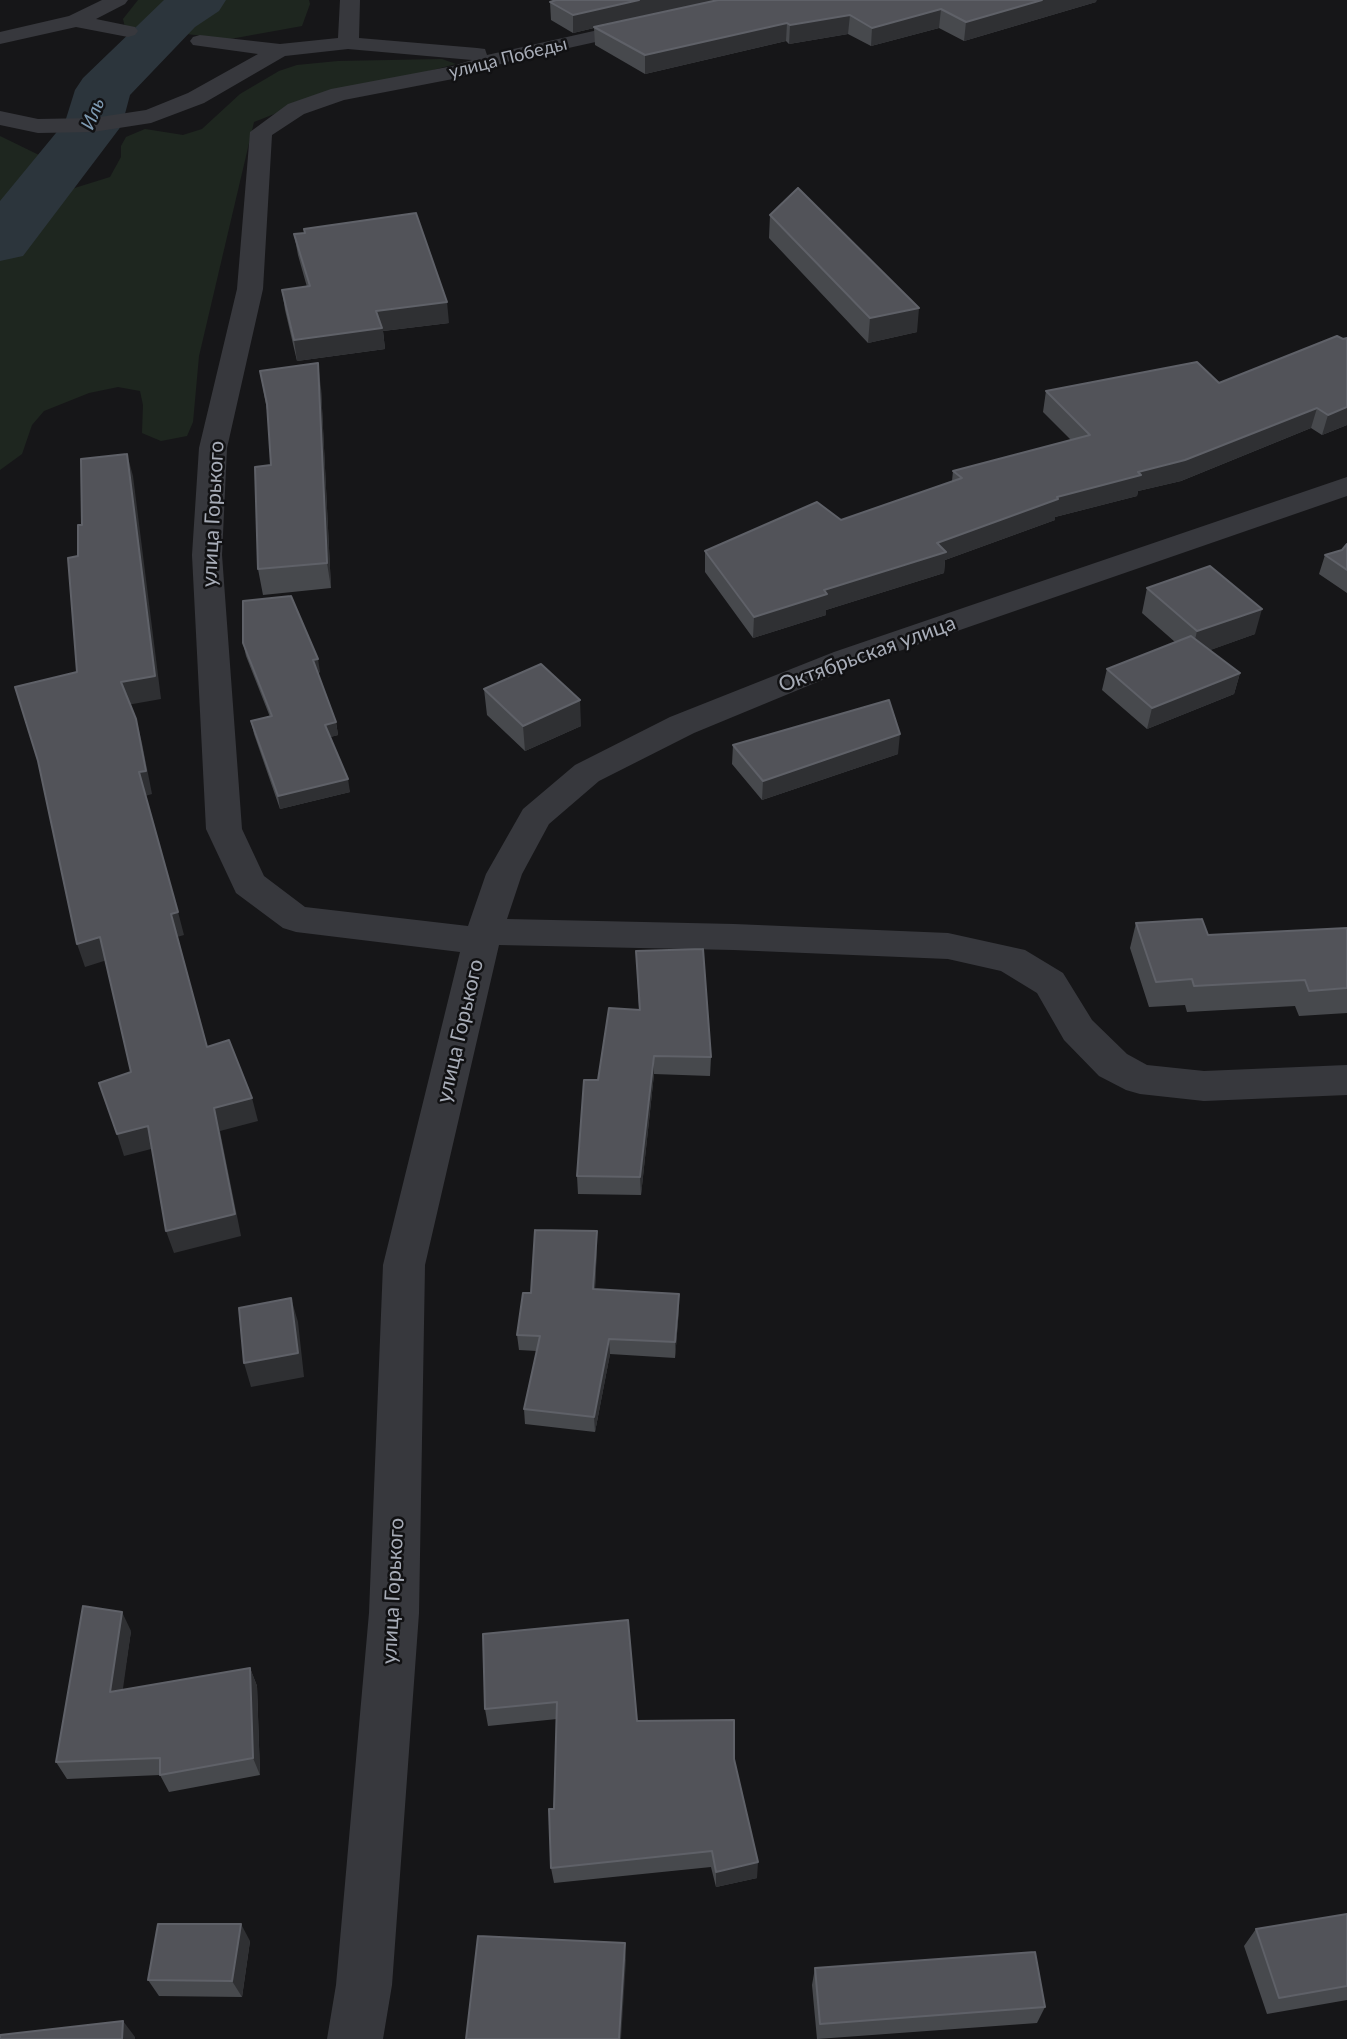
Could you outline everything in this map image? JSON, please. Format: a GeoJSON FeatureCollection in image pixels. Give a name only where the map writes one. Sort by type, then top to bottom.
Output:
{"type":"FeatureCollection","features":[{"type":"Feature","properties":{"kind":"street"},"geometry":{"type":"LineString","coordinates":[[0,38],[76,21],[118,0]]}},
{"type":"Feature","properties":{"kind":"street"},"geometry":{"type":"LineString","coordinates":[[348,43],[350,0]]}},
{"type":"Feature","properties":{"kind":"street"},"geometry":{"type":"LineString","coordinates":[[76,21],[128,31]]}},
{"type":"Feature","properties":{"kind":"street","name":"улица Победы"},"geometry":{"type":"LineString","coordinates":[[261,132],[296,109],[339,94],[458,72],[504,56],[667,21]]}},
{"type":"Feature","properties":{"kind":"street"},"geometry":{"type":"LineString","coordinates":[[200,41],[279,50],[348,43],[504,56]]}},
{"type":"Feature","properties":{"kind":"street"},"geometry":{"type":"LineString","coordinates":[[0,118],[38,126],[93,125],[151,116],[196,98],[279,50]]}},
{"type":"Feature","properties":{"kind":"street","name":"улица Горького"},"geometry":{"type":"LineString","coordinates":[[261,132],[250,289],[213,449],[208,542],[224,829],[249,884],[296,919],[483,936],[404,1265],[394,1614],[364,1985],[355,2039]]}},
{"type":"Feature","properties":{"kind":"street","name":"Октябрьская улица"},"geometry":{"type":"LineString","coordinates":[[483,936],[503,874],[535,817],[587,773],[682,725],[845,660],[1347,486]]}},
{"type":"Feature","properties":{"kind":"street"},"geometry":{"type":"LineString","coordinates":[[483,936],[734,937],[948,946],[1012,960],[1049,983],[1079,1030],[1113,1065],[1140,1079],[1204,1086],[1347,1080]]}},
{"type":"Feature","properties":{"kind":"shaded area"},"geometry":{"type":"Polygon","coordinates":[[[138,0],[309,0],[310,4],[302,26],[230,39],[125,27],[123,19],[138,0]]]}},
{"type":"Feature","properties":{"kind":"shaded area"},"geometry":{"type":"Polygon","coordinates":[[[442,59],[456,64],[297,105],[254,122],[199,356],[193,422],[187,436],[161,441],[142,433],[143,405],[140,391],[118,387],[89,393],[44,411],[32,425],[22,454],[0,470],[0,136],[39,155],[31,176],[20,186],[25,196],[49,196],[110,177],[121,157],[121,146],[126,137],[145,129],[183,135],[202,129],[240,94],[279,71],[297,65],[338,61],[442,59]]]}},
{"type":"Feature","properties":{"kind":"building"},"geometry":{"type":"Polygon","coordinates":[[[639,0],[573,15],[550,2],[639,0]]]}},
{"type":"Feature","properties":{"kind":"building"},"geometry":{"type":"Polygon","coordinates":[[[718,0],[1042,0],[966,22],[941,9],[872,28],[850,15],[790,25],[787,23],[645,55],[594,27],[718,0]]]}},
{"type":"Feature","properties":{"kind":"building"},"geometry":{"type":"Polygon","coordinates":[[[798,188],[919,308],[870,318],[770,215],[798,188]]]}},
{"type":"Feature","properties":{"kind":"building"},"geometry":{"type":"Polygon","coordinates":[[[416,213],[447,302],[376,311],[382,328],[294,340],[282,290],[310,286],[294,234],[305,233],[304,229],[416,213]]]}},
{"type":"Feature","properties":{"kind":"building"},"geometry":{"type":"Polygon","coordinates":[[[1337,336],[1347,338],[1347,407],[1328,415],[1317,408],[1185,460],[1138,472],[1141,475],[1057,497],[1058,499],[937,543],[946,552],[824,590],[827,594],[754,617],[705,551],[817,502],[841,520],[962,478],[953,471],[1090,435],[1046,391],[1197,362],[1219,383],[1337,336]]]}},
{"type":"Feature","properties":{"kind":"building"},"geometry":{"type":"Polygon","coordinates":[[[318,363],[327,563],[258,569],[255,467],[271,465],[267,404],[260,371],[318,363]]]}},
{"type":"Feature","properties":{"kind":"building"},"geometry":{"type":"Polygon","coordinates":[[[127,454],[155,676],[121,682],[136,719],[146,771],[139,772],[178,912],[171,914],[207,1047],[229,1040],[252,1098],[214,1108],[235,1214],[166,1231],[148,1126],[117,1134],[99,1083],[131,1072],[100,937],[77,944],[38,761],[15,687],[77,672],[68,558],[78,556],[78,525],[82,525],[81,459],[127,454]]]}},
{"type":"Feature","properties":{"kind":"building"},"geometry":{"type":"Polygon","coordinates":[[[1347,544],[1347,570],[1325,555],[1342,550],[1347,544]]]}},
{"type":"Feature","properties":{"kind":"building"},"geometry":{"type":"Polygon","coordinates":[[[1210,566],[1262,609],[1197,631],[1147,588],[1210,566]]]}},
{"type":"Feature","properties":{"kind":"building"},"geometry":{"type":"Polygon","coordinates":[[[291,596],[318,659],[313,660],[336,722],[325,725],[348,779],[278,796],[251,721],[272,716],[243,643],[243,601],[291,596]]]}},
{"type":"Feature","properties":{"kind":"building"},"geometry":{"type":"Polygon","coordinates":[[[1191,636],[1240,673],[1152,708],[1107,669],[1191,636]]]}},
{"type":"Feature","properties":{"kind":"building"},"geometry":{"type":"Polygon","coordinates":[[[541,664],[580,700],[523,726],[484,689],[541,664]]]}},
{"type":"Feature","properties":{"kind":"building"},"geometry":{"type":"Polygon","coordinates":[[[889,700],[900,734],[763,781],[733,745],[889,700]]]}},
{"type":"Feature","properties":{"kind":"building"},"geometry":{"type":"Polygon","coordinates":[[[1202,919],[1208,935],[1347,928],[1347,988],[1309,991],[1305,980],[1194,986],[1192,979],[1156,982],[1136,923],[1202,919]]]}},
{"type":"Feature","properties":{"kind":"building"},"geometry":{"type":"Polygon","coordinates":[[[703,949],[711,1057],[654,1056],[640,1177],[577,1176],[584,1080],[598,1080],[609,1008],[640,1010],[636,951],[703,949]]]}},
{"type":"Feature","properties":{"kind":"building"},"geometry":{"type":"Polygon","coordinates":[[[535,1230],[597,1231],[593,1289],[679,1294],[675,1342],[609,1339],[594,1417],[524,1409],[540,1336],[517,1335],[523,1293],[531,1293],[535,1230]]]}},
{"type":"Feature","properties":{"kind":"building"},"geometry":{"type":"Polygon","coordinates":[[[291,1298],[298,1353],[244,1363],[239,1308],[291,1298]]]}},
{"type":"Feature","properties":{"kind":"building"},"geometry":{"type":"Polygon","coordinates":[[[83,1606],[122,1612],[110,1692],[250,1668],[253,1758],[160,1775],[160,1758],[56,1762],[83,1606]]]}},
{"type":"Feature","properties":{"kind":"building"},"geometry":{"type":"Polygon","coordinates":[[[628,1620],[637,1721],[734,1720],[734,1759],[758,1862],[716,1872],[712,1851],[551,1868],[549,1809],[554,1809],[557,1702],[485,1709],[483,1634],[628,1620]]]}},
{"type":"Feature","properties":{"kind":"building"},"geometry":{"type":"Polygon","coordinates":[[[1347,1914],[1347,1986],[1279,1998],[1256,1929],[1347,1914]]]}},
{"type":"Feature","properties":{"kind":"building"},"geometry":{"type":"Polygon","coordinates":[[[158,1924],[241,1924],[232,1981],[148,1980],[158,1924]]]}},
{"type":"Feature","properties":{"kind":"building"},"geometry":{"type":"Polygon","coordinates":[[[478,1936],[625,1943],[619,2039],[466,2039],[478,1936]]]}},
{"type":"Feature","properties":{"kind":"building"},"geometry":{"type":"Polygon","coordinates":[[[1035,1952],[1045,2007],[820,2024],[815,1968],[1035,1952]]]}},
{"type":"Feature","properties":{"kind":"building"},"geometry":{"type":"Polygon","coordinates":[[[123,2021],[122,2039],[0,2039],[0,2035],[123,2021]]]}},
{"type":"Feature","properties":{"kind":"waterway","name":"Иль"},"geometry":{"type":"LineString","coordinates":[[0,242],[93,125],[103,90],[176,16],[200,0]]}}]}
